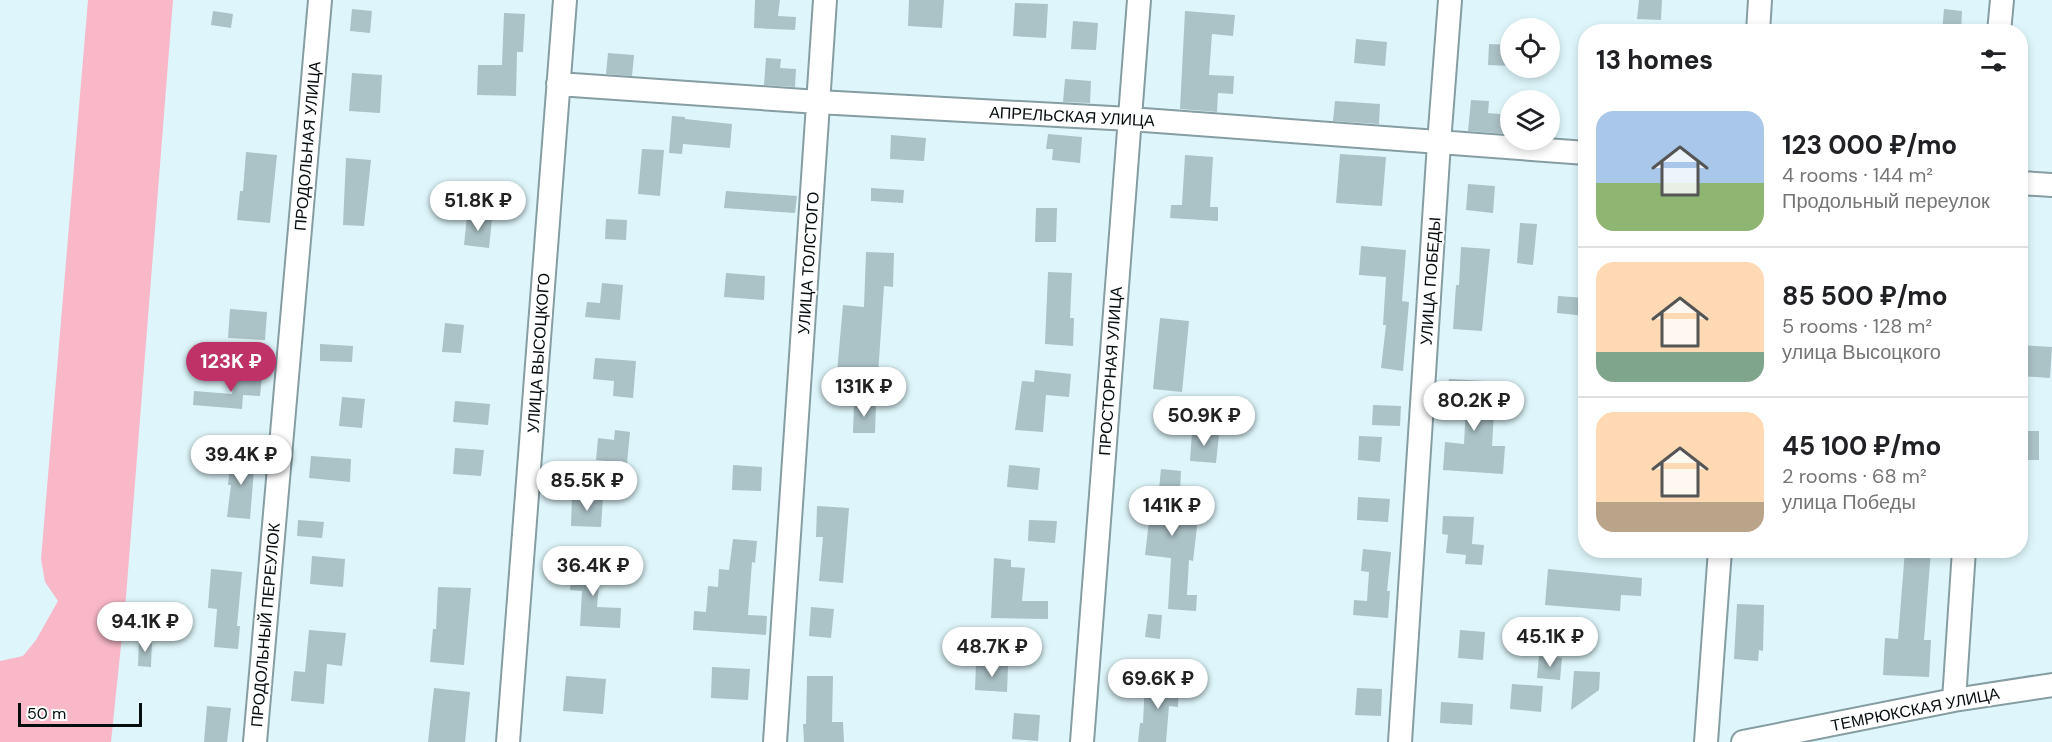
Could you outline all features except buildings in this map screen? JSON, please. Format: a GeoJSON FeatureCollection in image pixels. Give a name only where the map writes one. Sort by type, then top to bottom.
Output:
{"type":"FeatureCollection","features":[{"type":"Feature","properties":{"kind":"street","name":"ПРОДОЛЬНАЯ УЛИЦА"},"geometry":{"type":"LineString","coordinates":[[296,292],[320,0]]}},
{"type":"Feature","properties":{"kind":"street","name":"УЛИЦА ВЫСОЦКОГО"},"geometry":{"type":"LineString","coordinates":[[508,742],[565,0]]}},
{"type":"Feature","properties":{"kind":"street","name":"УЛИЦА ТОЛСТОГО"},"geometry":{"type":"LineString","coordinates":[[776,742],[825,0]]}},
{"type":"Feature","properties":{"kind":"street","name":"ПРОСТОРНАЯ УЛИЦА"},"geometry":{"type":"LineString","coordinates":[[1082,742],[1139,0]]}},
{"type":"Feature","properties":{"kind":"street","name":"УЛИЦА ПОБЕДЫ"},"geometry":{"type":"LineString","coordinates":[[1400,742],[1450,0]]}},
{"type":"Feature","properties":{"kind":"street"},"geometry":{"type":"LineString","coordinates":[[1758,24],[1760,0]]}},
{"type":"Feature","properties":{"kind":"street"},"geometry":{"type":"LineString","coordinates":[[2000,24],[2002,0]]}},
{"type":"Feature","properties":{"kind":"street","name":"АПРЕЛЬСКАЯ УЛИЦА"},"geometry":{"type":"LineString","coordinates":[[558,84],[818,102],[1130,118],[1578,152]]}},
{"type":"Feature","properties":{"kind":"street"},"geometry":{"type":"LineString","coordinates":[[2028,184],[2052,185]]}},
{"type":"Feature","properties":{"kind":"street","name":"ПРОДОЛЬНЫЙ ПЕРЕУЛОК"},"geometry":{"type":"LineString","coordinates":[[255,742],[296,292]]}},
{"type":"Feature","properties":{"kind":"street"},"geometry":{"type":"LineString","coordinates":[[1706,742],[1719,558]]}},
{"type":"Feature","properties":{"kind":"street"},"geometry":{"type":"LineString","coordinates":[[1954,700],[1963,558]]}},
{"type":"Feature","properties":{"kind":"street","name":"ТЕМРЮКСКАЯ УЛИЦА"},"geometry":{"type":"LineString","coordinates":[[1743,742],[1954,700],[2052,685]]}},
{"type":"Feature","properties":{"kind":"shaded area"},"geometry":{"type":"Polygon","coordinates":[[[88,0],[173,0],[126,597],[111,742],[0,742],[0,661],[23,656],[36,640],[58,601],[45,582],[41,559],[88,0]]]}}]}
